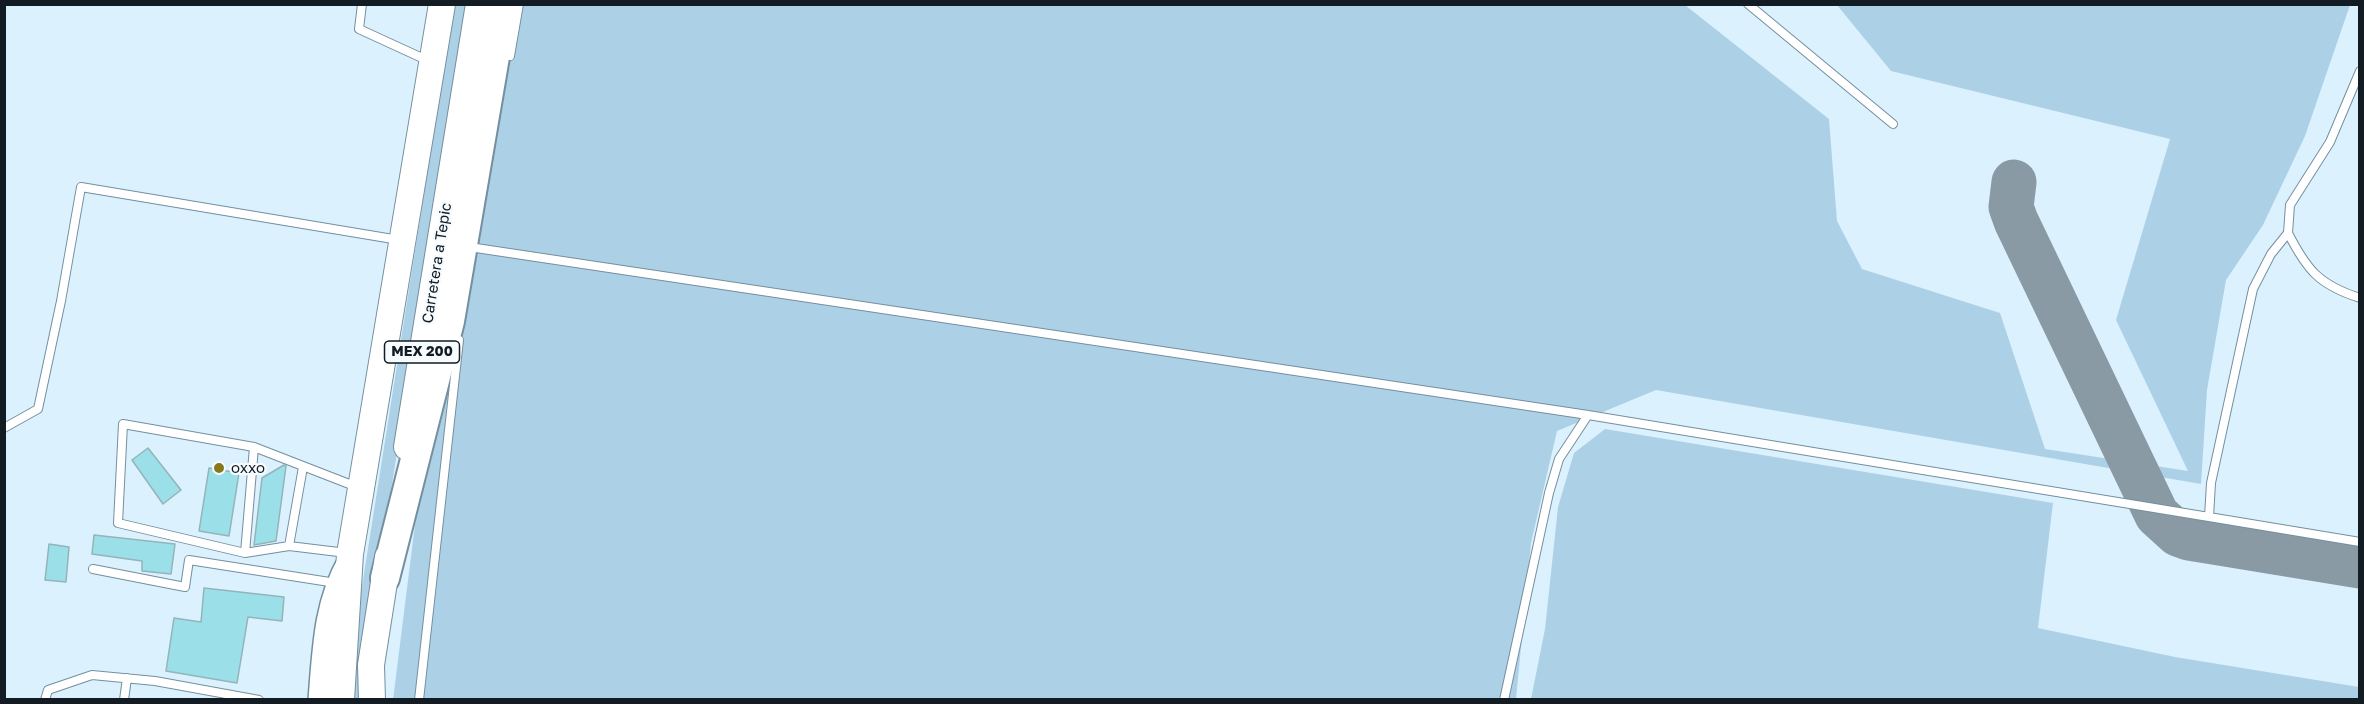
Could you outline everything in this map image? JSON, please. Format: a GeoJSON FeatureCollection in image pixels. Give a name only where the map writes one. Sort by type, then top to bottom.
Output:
{"type":"FeatureCollection","features":[{"type":"Feature","properties":{"kind":"highway"},"geometry":{"type":"LineString","coordinates":[[414,180],[420,57],[427,4]]}},
{"type":"Feature","properties":{"kind":"highway","name":"MEX 200"},"geometry":{"type":"LineString","coordinates":[[341,699],[341,584],[350,556],[442,4]]}},
{"type":"Feature","properties":{"kind":"highway","name":"Carretera a Tepic"},"geometry":{"type":"LineString","coordinates":[[372,699],[371,665],[479,4]]}},
{"type":"Feature","properties":{"kind":"highway"},"geometry":{"type":"LineString","coordinates":[[385,578],[444,352],[480,157],[504,4]]}},
{"type":"Feature","properties":{"kind":"main road"},"geometry":{"type":"LineString","coordinates":[[320,699],[324,637],[341,584]]}},
{"type":"Feature","properties":{"kind":"lane"},"geometry":{"type":"LineString","coordinates":[[362,4],[359,29],[420,57]]}},
{"type":"Feature","properties":{"kind":"lane"},"geometry":{"type":"LineString","coordinates":[[508,62],[519,4]]}},
{"type":"Feature","properties":{"kind":"lane"},"geometry":{"type":"LineString","coordinates":[[1748,4],[1893,124]]}},
{"type":"Feature","properties":{"kind":"lane"},"geometry":{"type":"LineString","coordinates":[[2360,71],[2330,142],[2290,205],[2288,233],[2302,261],[2318,278],[2337,291],[2360,298]]}},
{"type":"Feature","properties":{"kind":"lane"},"geometry":{"type":"LineString","coordinates":[[4,428],[38,409],[62,301],[81,187],[404,241]]}},
{"type":"Feature","properties":{"kind":"lane"},"geometry":{"type":"LineString","coordinates":[[2209,517],[2211,483],[2253,289],[2271,254],[2288,233]]}},
{"type":"Feature","properties":{"kind":"lane"},"geometry":{"type":"LineString","coordinates":[[474,259],[478,236]]}},
{"type":"Feature","properties":{"kind":"lane"},"geometry":{"type":"LineString","coordinates":[[476,248],[1588,415],[2360,542]]}},
{"type":"Feature","properties":{"kind":"lane"},"geometry":{"type":"LineString","coordinates":[[419,699],[460,333]]}},
{"type":"Feature","properties":{"kind":"lane"},"geometry":{"type":"LineString","coordinates":[[1504,699],[1549,493],[1559,459],[1588,415]]}},
{"type":"Feature","properties":{"kind":"lane"},"geometry":{"type":"LineString","coordinates":[[350,556],[289,546],[244,554],[118,523],[123,424],[254,447],[361,489]]}},
{"type":"Feature","properties":{"kind":"lane"},"geometry":{"type":"LineString","coordinates":[[244,554],[254,447]]}},
{"type":"Feature","properties":{"kind":"lane"},"geometry":{"type":"LineString","coordinates":[[289,546],[303,467]]}},
{"type":"Feature","properties":{"kind":"lane"},"geometry":{"type":"LineString","coordinates":[[93,569],[184,587],[189,560],[341,584]]}},
{"type":"Feature","properties":{"kind":"lane"},"geometry":{"type":"LineString","coordinates":[[45,699],[48,690],[92,675],[127,678],[259,699]]}},
{"type":"Feature","properties":{"kind":"lane"},"geometry":{"type":"LineString","coordinates":[[124,699],[127,678]]}},
{"type":"Feature","properties":{"kind":"shaded area"},"geometry":{"type":"Polygon","coordinates":[[[454,5],[468,5],[373,604],[364,699],[353,700],[360,599],[454,5]]]}},
{"type":"Feature","properties":{"kind":"shaded area"},"geometry":{"type":"Polygon","coordinates":[[[494,5],[1685,5],[1829,119],[1837,221],[1862,269],[2000,313],[2045,449],[2188,471],[2116,320],[2170,139],[1891,71],[1837,5],[2350,5],[2305,136],[2263,225],[2226,280],[2207,390],[2201,484],[1656,390],[1557,431],[1531,543],[1516,699],[393,700],[432,389],[494,5]]]}},
{"type":"Feature","properties":{"kind":"shaded area"},"geometry":{"type":"Polygon","coordinates":[[[1605,429],[2053,503],[2038,628],[2175,657],[2359,687],[2359,699],[1531,699],[1545,629],[1558,507],[1574,453],[1605,429]]]}},
{"type":"Feature","properties":{"kind":"building"},"geometry":{"type":"Polygon","coordinates":[[[148,448],[181,490],[163,504],[132,460],[148,448]]]}},
{"type":"Feature","properties":{"kind":"building"},"geometry":{"type":"Polygon","coordinates":[[[286,466],[276,541],[254,545],[262,478],[286,466]]]}},
{"type":"Feature","properties":{"kind":"building"},"geometry":{"type":"Polygon","coordinates":[[[209,468],[239,473],[229,536],[199,531],[209,468]]]}},
{"type":"Feature","properties":{"kind":"building"},"geometry":{"type":"Polygon","coordinates":[[[94,535],[175,544],[171,574],[142,571],[142,561],[92,554],[94,535]]]}},
{"type":"Feature","properties":{"kind":"building"},"geometry":{"type":"Polygon","coordinates":[[[49,544],[69,547],[66,582],[45,580],[49,544]]]}},
{"type":"Feature","properties":{"kind":"building"},"geometry":{"type":"Polygon","coordinates":[[[204,588],[284,597],[282,621],[248,617],[237,683],[166,671],[174,618],[201,622],[204,588]]]}},
{"type":"Feature","properties":{"kind":"taxiway"},"geometry":{"type":"LineString","coordinates":[[2014,182],[2011,207],[2016,221],[2157,515],[2178,534],[2189,538],[2360,566]]}},
{"type":"Feature","properties":{"kind":"place","name":"oxxo"},"geometry":{"type":"Point","coordinates":[219,468]}}]}
